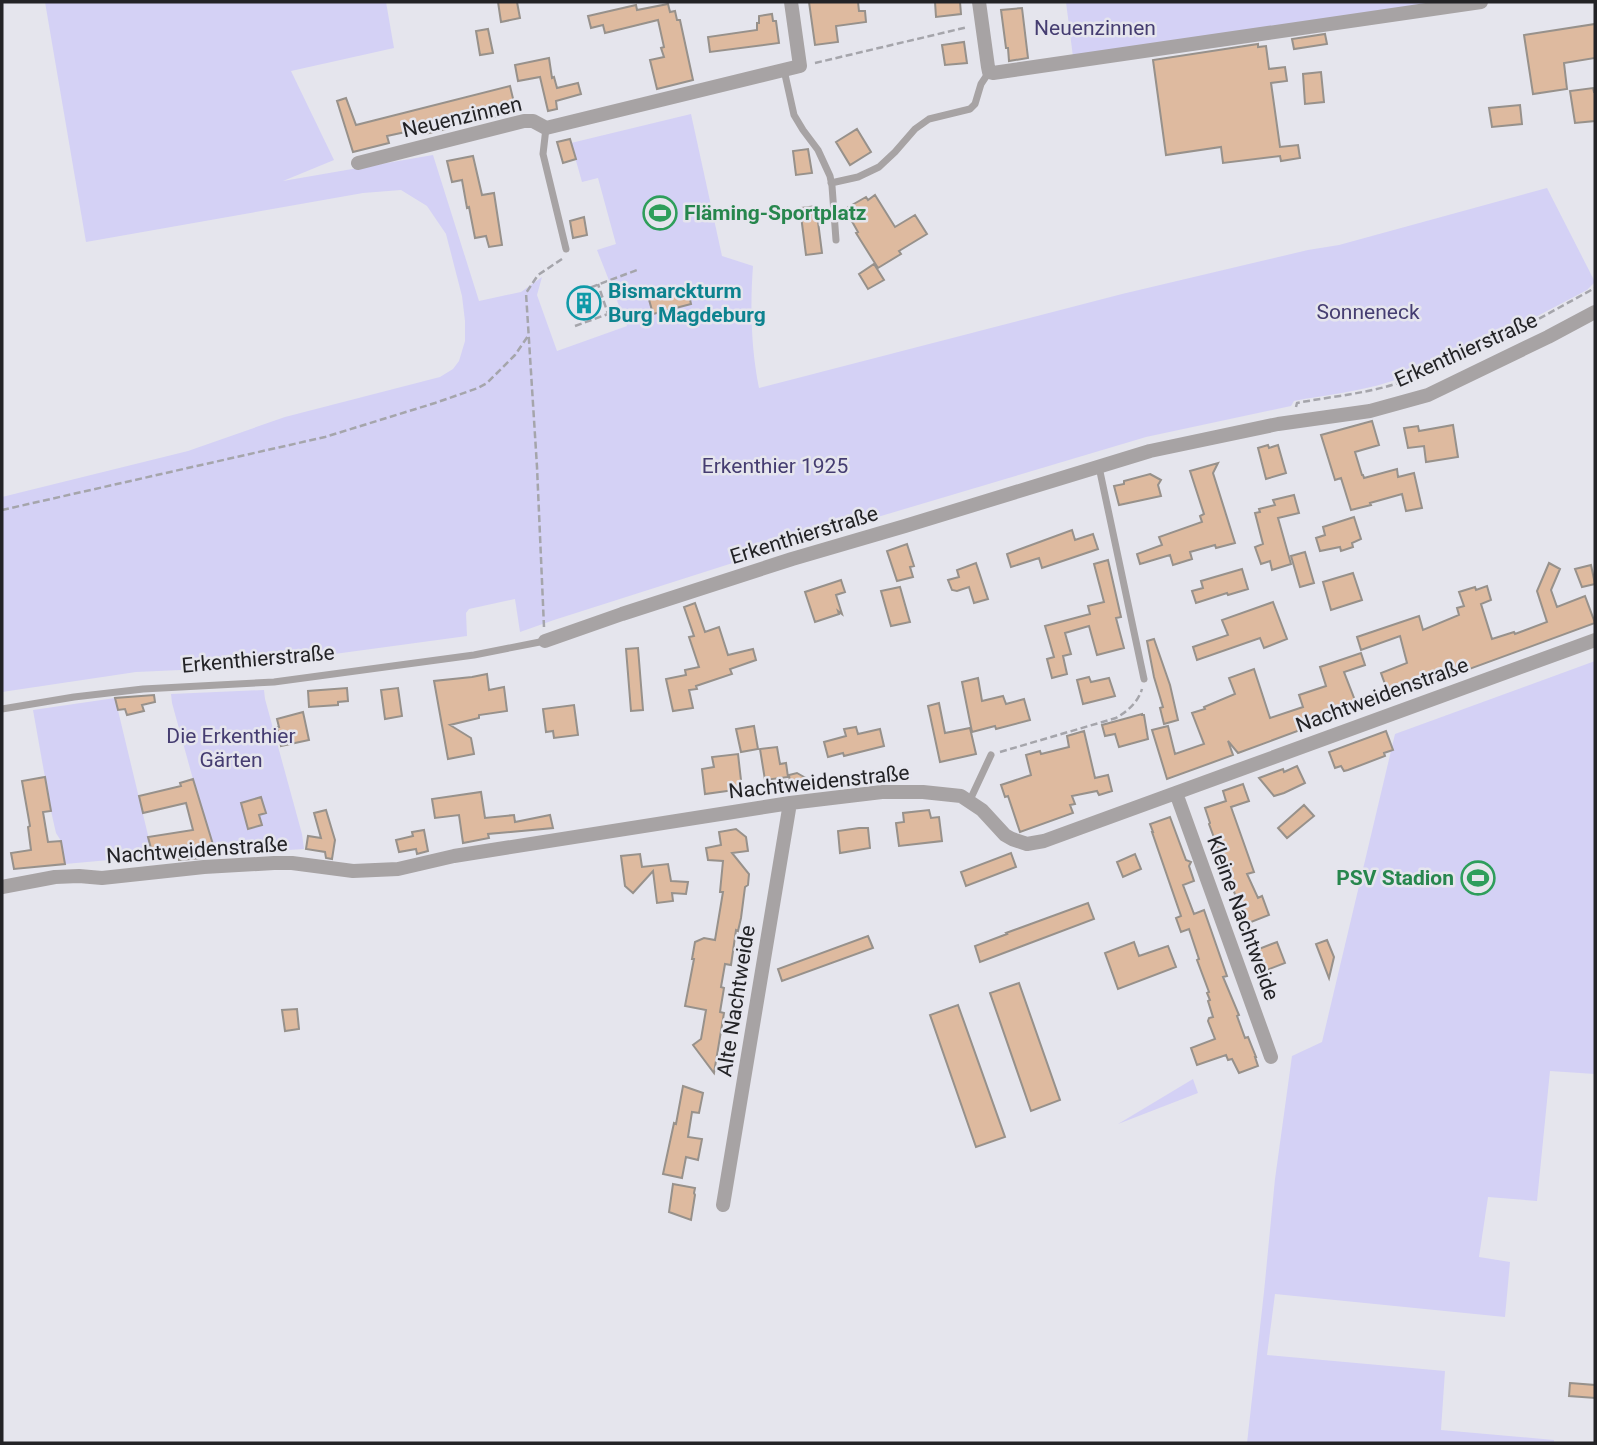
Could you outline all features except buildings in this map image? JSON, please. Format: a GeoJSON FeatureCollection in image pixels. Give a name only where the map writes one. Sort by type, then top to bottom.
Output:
{"type":"FeatureCollection","features":[{"type":"Feature","properties":{"kind":"street"},"geometry":{"type":"LineString","coordinates":[[791,2],[800,66]]}},
{"type":"Feature","properties":{"kind":"street"},"geometry":{"type":"LineString","coordinates":[[979,2],[989,72],[1001,73],[1481,2]]}},
{"type":"Feature","properties":{"kind":"street","name":"Neuenzinnen"},"geometry":{"type":"LineString","coordinates":[[358,163],[524,121],[533,121],[546,128],[800,66]]}},
{"type":"Feature","properties":{"kind":"street","name":"Erkenthierstraße"},"geometry":{"type":"LineString","coordinates":[[545,641],[792,559],[1099,466],[1185,443],[1295,421],[1370,411],[1427,395],[1595,312]]}},
{"type":"Feature","properties":{"kind":"street","name":"Nachtweidenstraße"},"geometry":{"type":"LineString","coordinates":[[2,887],[55,877],[102,878],[274,863],[353,871],[398,869],[454,856],[790,803],[882,792],[950,793],[961,796],[982,810],[1005,835],[1027,844],[1044,841],[1595,640]]}},
{"type":"Feature","properties":{"kind":"street","name":"Kleine Nachtweide"},"geometry":{"type":"LineString","coordinates":[[1176,793],[1271,1058]]}},
{"type":"Feature","properties":{"kind":"street","name":"Alte Nachtweide"},"geometry":{"type":"LineString","coordinates":[[723,1205],[790,803]]}},
{"type":"Feature","properties":{"kind":"lane"},"geometry":{"type":"LineString","coordinates":[[784,69],[794,115],[818,150],[831,183],[836,240]]}},
{"type":"Feature","properties":{"kind":"lane"},"geometry":{"type":"LineString","coordinates":[[831,183],[859,177],[878,167],[888,160],[915,128],[929,118],[970,109],[975,104],[981,84],[989,72]]}},
{"type":"Feature","properties":{"kind":"lane"},"geometry":{"type":"LineString","coordinates":[[546,128],[543,154],[566,250]]}},
{"type":"Feature","properties":{"kind":"lane"},"geometry":{"type":"LineString","coordinates":[[1099,466],[1144,679]]}},
{"type":"Feature","properties":{"kind":"lane","name":"Erkenthierstraße"},"geometry":{"type":"LineString","coordinates":[[2,709],[143,689],[274,682],[474,656],[545,641]]}},
{"type":"Feature","properties":{"kind":"lane"},"geometry":{"type":"LineString","coordinates":[[970,800],[991,755]]}},
{"type":"Feature","properties":{"kind":"path"},"geometry":{"type":"LineString","coordinates":[[800,66],[982,23]]}},
{"type":"Feature","properties":{"kind":"path"},"geometry":{"type":"LineString","coordinates":[[545,641],[539,492],[526,293],[538,275],[564,258],[566,250]]}},
{"type":"Feature","properties":{"kind":"path"},"geometry":{"type":"LineString","coordinates":[[580,291],[637,270]]}},
{"type":"Feature","properties":{"kind":"path"},"geometry":{"type":"LineString","coordinates":[[575,326],[608,314],[598,284]]}},
{"type":"Feature","properties":{"kind":"path"},"geometry":{"type":"LineString","coordinates":[[1295,421],[1297,403],[1391,385],[1427,372],[1455,361],[1595,288]]}},
{"type":"Feature","properties":{"kind":"path"},"geometry":{"type":"LineString","coordinates":[[2,510],[325,437],[435,403],[487,383],[515,355],[528,336]]}},
{"type":"Feature","properties":{"kind":"path"},"geometry":{"type":"LineString","coordinates":[[991,755],[1116,718],[1126,713],[1142,693],[1144,679]]}},
{"type":"Feature","properties":{"kind":"green space"},"geometry":{"type":"Polygon","coordinates":[[[45,2],[386,2],[394,48],[291,71],[334,160],[283,181],[433,155],[479,301],[521,292],[542,277],[537,295],[557,351],[627,326],[597,250],[616,244],[598,178],[582,182],[571,143],[691,114],[722,256],[753,266],[752,327],[759,388],[1122,294],[1339,245],[1547,188],[1595,282],[1587,290],[1490,340],[1389,382],[1294,401],[1291,406],[1146,437],[871,519],[520,632],[515,599],[469,609],[466,613],[467,636],[225,668],[136,672],[2,692],[2,497],[188,451],[285,417],[440,377],[453,369],[459,361],[465,341],[462,296],[446,234],[427,206],[401,190],[363,193],[86,242],[45,2]]]}},
{"type":"Feature","properties":{"kind":"green space","name":"Neuenzinnen"},"geometry":{"type":"Polygon","coordinates":[[[1066,2],[1450,2],[1073,57],[1066,2]]]}},
{"type":"Feature","properties":{"kind":"green space","name":"PSV Stadion"},"geometry":{"type":"Polygon","coordinates":[[[1595,661],[1595,1074],[1550,1071],[1537,1201],[1488,1197],[1479,1257],[1510,1262],[1505,1317],[1275,1294],[1267,1355],[1445,1371],[1441,1430],[1554,1440],[1554,1443],[1247,1443],[1275,1179],[1292,1056],[1322,1042],[1395,734],[1595,661]]]}},
{"type":"Feature","properties":{"kind":"green space","name":"Die Erkenthier Gärten"},"geometry":{"type":"Polygon","coordinates":[[[264,690],[304,849],[219,854],[219,851],[215,851],[199,801],[171,694],[264,690]]]}},
{"type":"Feature","properties":{"kind":"green space","name":"Die Erkenthier Gärten"},"geometry":{"type":"Polygon","coordinates":[[[115,698],[153,856],[65,864],[51,811],[33,710],[115,698]]]}},
{"type":"Feature","properties":{"kind":"green space"},"geometry":{"type":"Polygon","coordinates":[[[1193,1079],[1198,1093],[1118,1124],[1193,1079]]]}},
{"type":"Feature","properties":{"kind":"place","name":"Fläming-Sportplatz"},"geometry":{"type":"Point","coordinates":[660,213]}},
{"type":"Feature","properties":{"kind":"place","name":"Bismarckturm Burg Magdeburg"},"geometry":{"type":"Point","coordinates":[584,303]}},
{"type":"Feature","properties":{"kind":"place","name":"PSV Stadion"},"geometry":{"type":"Point","coordinates":[1478,878]}},
{"type":"Feature","properties":{"kind":"park label","name":"Sonneneck"},"geometry":{"type":"Point","coordinates":[1368,312]}},
{"type":"Feature","properties":{"kind":"park label","name":"Erkenthier 1925"},"geometry":{"type":"Point","coordinates":[775,466]}}]}
